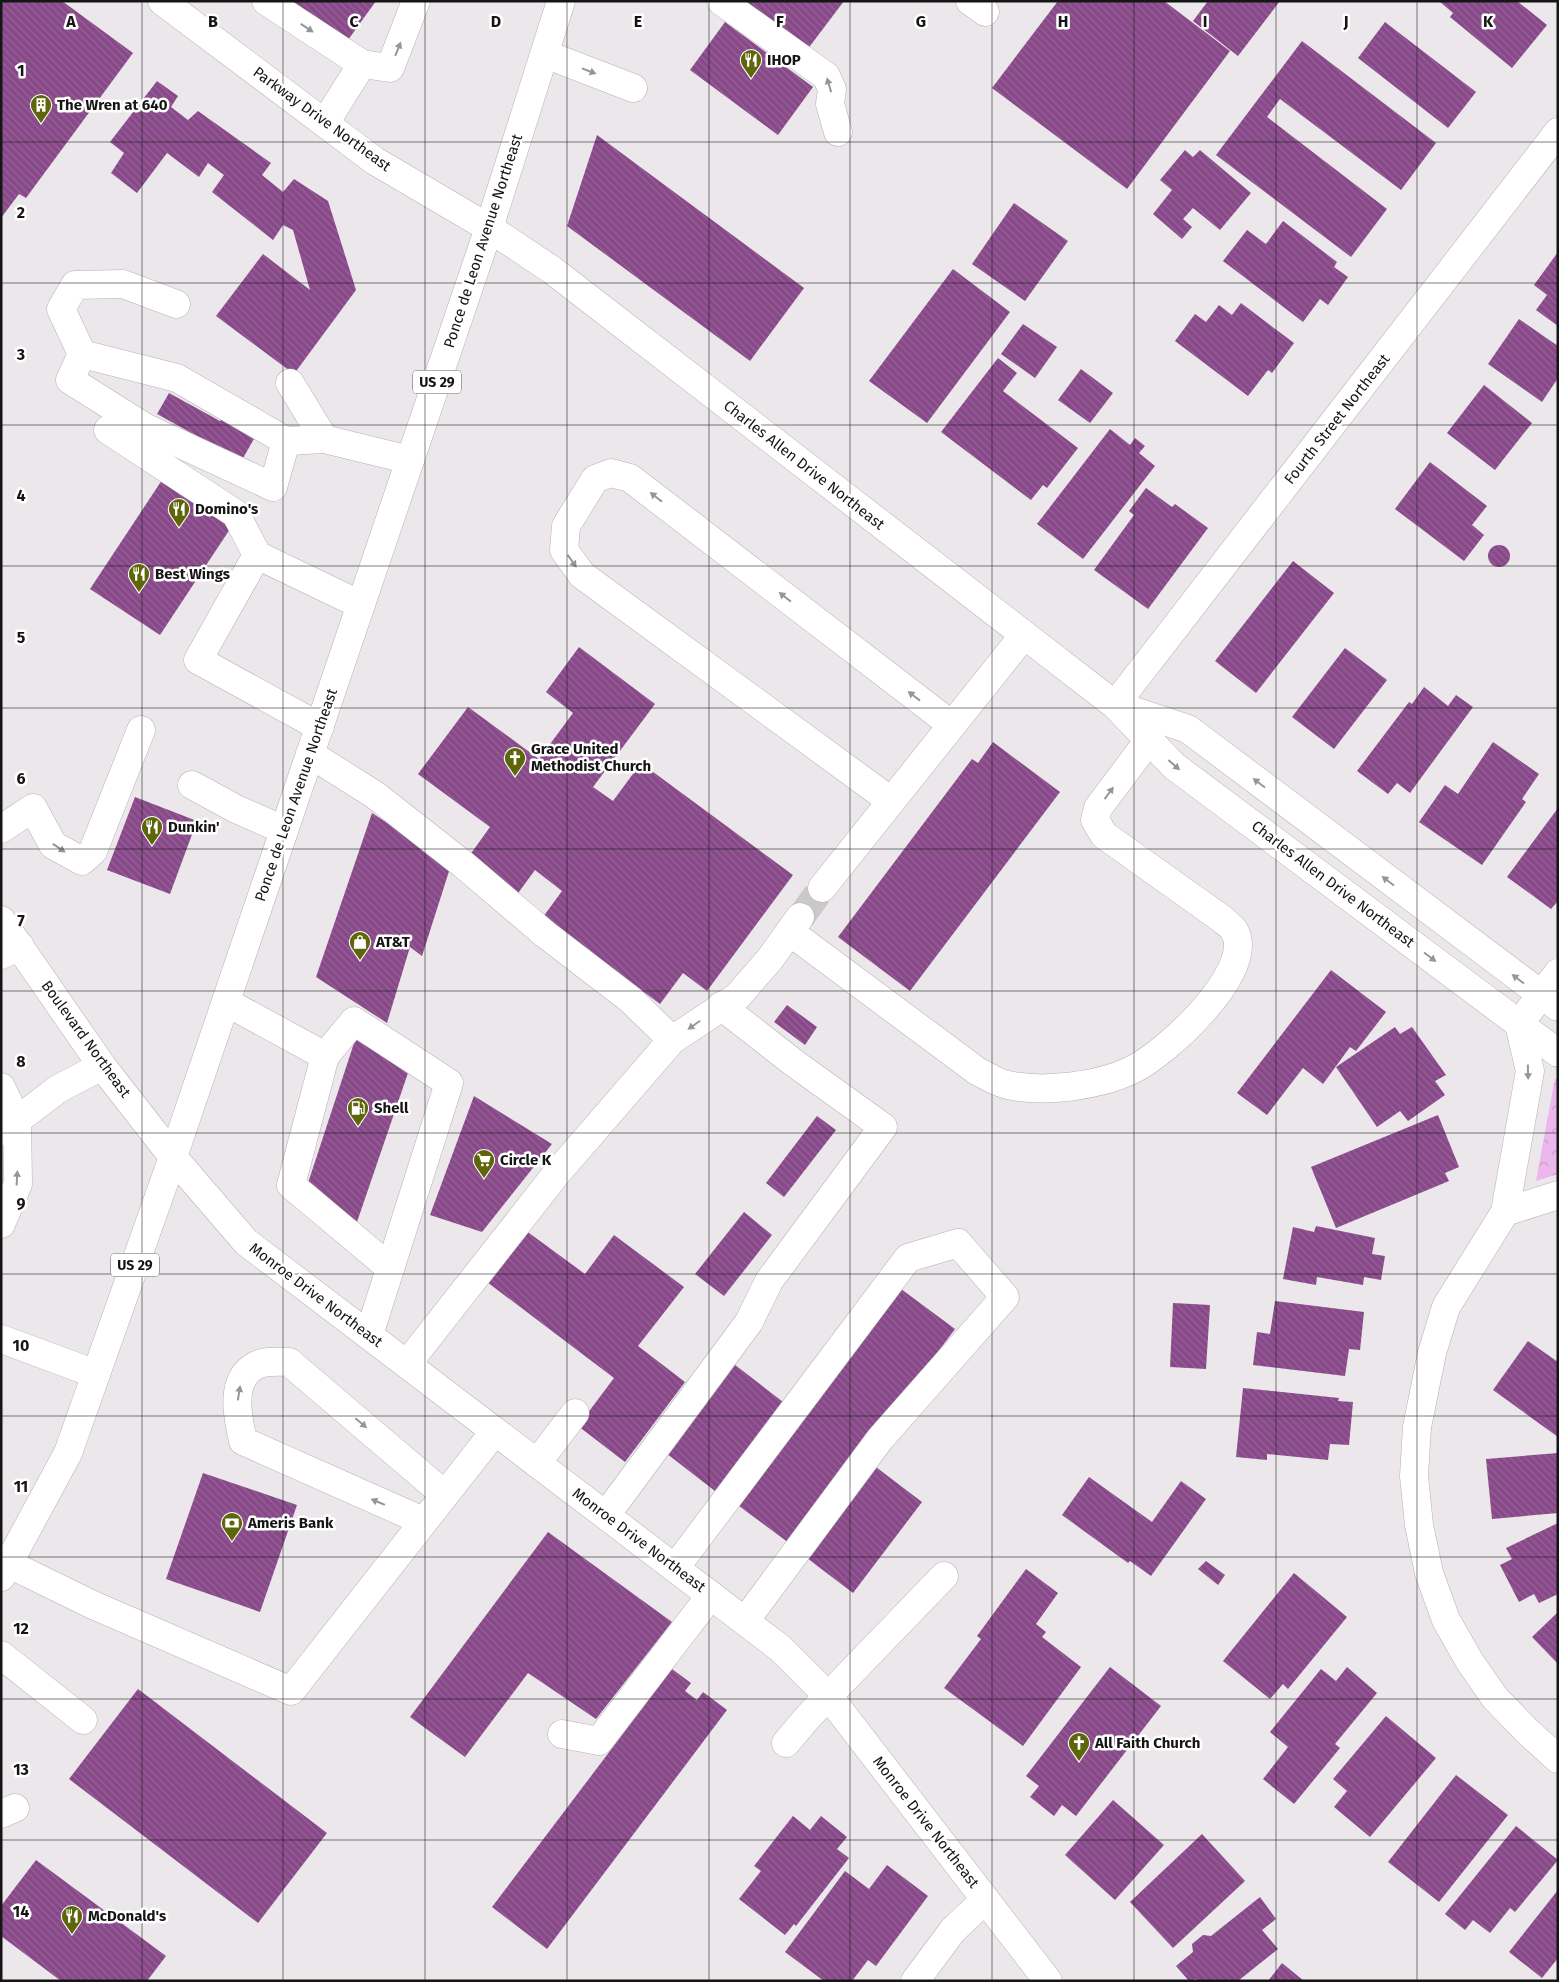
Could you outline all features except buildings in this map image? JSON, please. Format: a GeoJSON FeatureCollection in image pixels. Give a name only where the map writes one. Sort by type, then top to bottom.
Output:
{"type":"FeatureCollection","features":[{"type":"Feature","properties":{"kind":"main road","name":"Parkway Drive Northeast"},"geometry":{"type":"LineString","coordinates":[[162,1],[376,161],[489,228]]}},
{"type":"Feature","properties":{"kind":"main road"},"geometry":{"type":"LineString","coordinates":[[266,1],[362,64],[390,68],[416,1]]}},
{"type":"Feature","properties":{"kind":"main road","name":"Ponce de Leon Avenue Northeast"},"geometry":{"type":"LineString","coordinates":[[5,1571],[68,1454],[174,1157],[489,228],[561,1]]}},
{"type":"Feature","properties":{"kind":"main road"},"geometry":{"type":"LineString","coordinates":[[721,1],[826,76],[832,89],[830,104],[838,132]]}},
{"type":"Feature","properties":{"kind":"main road"},"geometry":{"type":"LineString","coordinates":[[545,54],[632,88]]}},
{"type":"Feature","properties":{"kind":"main road"},"geometry":{"type":"LineString","coordinates":[[325,123],[362,64]]}},
{"type":"Feature","properties":{"kind":"main road","name":"Fourth Street Northeast"},"geometry":{"type":"LineString","coordinates":[[1115,705],[1558,132]]}},
{"type":"Feature","properties":{"kind":"main road","name":"Charles Allen Drive Northeast"},"geometry":{"type":"LineString","coordinates":[[489,228],[552,270],[1115,705],[1174,766],[1558,1053]]}},
{"type":"Feature","properties":{"kind":"main road"},"geometry":{"type":"LineString","coordinates":[[176,304],[124,284],[76,285],[61,309],[82,354],[70,380],[146,428],[273,487],[286,441]]}},
{"type":"Feature","properties":{"kind":"main road"},"geometry":{"type":"LineString","coordinates":[[82,354],[177,378],[286,441],[324,439],[410,460]]}},
{"type":"Feature","properties":{"kind":"main road"},"geometry":{"type":"LineString","coordinates":[[290,383],[324,439]]}},
{"type":"Feature","properties":{"kind":"main road"},"geometry":{"type":"LineString","coordinates":[[108,430],[236,514],[257,555],[362,605]]}},
{"type":"Feature","properties":{"kind":"main road"},"geometry":{"type":"LineString","coordinates":[[891,801],[582,575],[564,550],[566,526],[596,479],[611,472],[630,478],[952,725]]}},
{"type":"Feature","properties":{"kind":"main road"},"geometry":{"type":"LineString","coordinates":[[257,555],[198,660],[320,727]]}},
{"type":"Feature","properties":{"kind":"main road"},"geometry":{"type":"LineString","coordinates":[[822,888],[1024,635]]}},
{"type":"Feature","properties":{"kind":"main road","name":"Charles Allen Drive Northeast"},"geometry":{"type":"LineString","coordinates":[[1115,705],[1188,729],[1549,1002]]}},
{"type":"Feature","properties":{"kind":"main road"},"geometry":{"type":"LineString","coordinates":[[1,829],[33,808],[54,845],[82,861],[93,851],[141,730]]}},
{"type":"Feature","properties":{"kind":"main road"},"geometry":{"type":"LineString","coordinates":[[407,1364],[558,1172],[672,1040],[737,997],[770,959],[795,924],[977,1071],[1007,1085],[1043,1088],[1085,1084],[1132,1071],[1172,1043],[1200,1016],[1225,980],[1238,953],[1235,932],[1222,919],[1104,835],[1095,820],[1098,808],[1149,740]]}},
{"type":"Feature","properties":{"kind":"main road"},"geometry":{"type":"LineString","coordinates":[[310,754],[375,796],[464,865],[545,934],[630,1000],[672,1040]]}},
{"type":"Feature","properties":{"kind":"main road"},"geometry":{"type":"LineString","coordinates":[[192,785],[236,809],[284,830]]}},
{"type":"Feature","properties":{"kind":"main road","name":"Boulevard Northeast"},"geometry":{"type":"LineString","coordinates":[[1,920],[10,951],[174,1157]]}},
{"type":"Feature","properties":{"kind":"main road"},"geometry":{"type":"LineString","coordinates":[[1558,973],[1549,1002],[1519,1024],[1530,1071],[1506,1212],[1446,1308],[1432,1353],[1417,1427],[1414,1476],[1418,1525],[1429,1573],[1446,1620],[1470,1662],[1495,1698],[1558,1759]]}},
{"type":"Feature","properties":{"kind":"main road"},"geometry":{"type":"LineString","coordinates":[[226,1002],[325,1056]]}},
{"type":"Feature","properties":{"kind":"main road"},"geometry":{"type":"LineString","coordinates":[[606,1516],[749,1322],[769,1281],[883,1127],[794,1063],[721,1006]]}},
{"type":"Feature","properties":{"kind":"main road"},"geometry":{"type":"LineString","coordinates":[[369,1335],[449,1083],[354,1021],[325,1056],[291,1186],[390,1268]]}},
{"type":"Feature","properties":{"kind":"main road"},"geometry":{"type":"LineString","coordinates":[[9,1126],[58,1089],[102,1066]]}},
{"type":"Feature","properties":{"kind":"main road"},"geometry":{"type":"LineString","coordinates":[[1,1087],[18,1184],[1,1224]]}},
{"type":"Feature","properties":{"kind":"main road","name":"Monroe Drive Northeast"},"geometry":{"type":"LineString","coordinates":[[174,1157],[246,1242],[780,1648],[829,1697],[1048,1981]]}},
{"type":"Feature","properties":{"kind":"main road"},"geometry":{"type":"LineString","coordinates":[[1506,1212],[1558,1195]]}},
{"type":"Feature","properties":{"kind":"main road"},"geometry":{"type":"LineString","coordinates":[[674,1568],[908,1258],[958,1243],[1006,1297],[880,1439],[745,1621]]}},
{"type":"Feature","properties":{"kind":"main road"},"geometry":{"type":"LineString","coordinates":[[1,1339],[96,1374]]}},
{"type":"Feature","properties":{"kind":"main road"},"geometry":{"type":"LineString","coordinates":[[423,1521],[243,1441],[237,1404],[238,1389],[244,1378],[254,1366],[267,1362],[289,1362],[444,1494]]}},
{"type":"Feature","properties":{"kind":"main road"},"geometry":{"type":"LineString","coordinates":[[537,1463],[575,1414]]}},
{"type":"Feature","properties":{"kind":"main road"},"geometry":{"type":"LineString","coordinates":[[5,1571],[93,1606],[292,1691],[495,1431]]}},
{"type":"Feature","properties":{"kind":"main road"},"geometry":{"type":"LineString","coordinates":[[786,1743],[944,1576]]}},
{"type":"Feature","properties":{"kind":"main road"},"geometry":{"type":"LineString","coordinates":[[562,1734],[599,1742],[711,1595]]}},
{"type":"Feature","properties":{"kind":"main road"},"geometry":{"type":"LineString","coordinates":[[1,1655],[83,1720]]}},
{"type":"Feature","properties":{"kind":"main road"},"geometry":{"type":"LineString","coordinates":[[914,1981],[953,1930],[985,1900]]}},
{"type":"Feature","properties":{"kind":"green space"},"geometry":{"type":"Polygon","coordinates":[[[1555,1078],[1558,1081],[1558,1174],[1536,1181],[1555,1078]]]}},
{"type":"Feature","properties":{"kind":"tunnel"},"geometry":{"type":"LineString","coordinates":[[801,917],[822,888]]}},
{"type":"Feature","properties":{"kind":"place","name":"IHOP"},"geometry":{"type":"Point","coordinates":[751,79]}},
{"type":"Feature","properties":{"kind":"place","name":"The Wren at 640"},"geometry":{"type":"Point","coordinates":[41,124]}},
{"type":"Feature","properties":{"kind":"place","name":"Domino's"},"geometry":{"type":"Point","coordinates":[179,528]}},
{"type":"Feature","properties":{"kind":"place","name":"Best Wings"},"geometry":{"type":"Point","coordinates":[139,593]}},
{"type":"Feature","properties":{"kind":"place","name":"Grace United Methodist Church"},"geometry":{"type":"Point","coordinates":[515,777]}},
{"type":"Feature","properties":{"kind":"place","name":"Dunkin'"},"geometry":{"type":"Point","coordinates":[152,846]}},
{"type":"Feature","properties":{"kind":"place","name":"AT&T"},"geometry":{"type":"Point","coordinates":[360,961]}},
{"type":"Feature","properties":{"kind":"place","name":"Shell"},"geometry":{"type":"Point","coordinates":[358,1127]}},
{"type":"Feature","properties":{"kind":"place","name":"Circle K"},"geometry":{"type":"Point","coordinates":[484,1179]}},
{"type":"Feature","properties":{"kind":"place","name":"Ameris Bank"},"geometry":{"type":"Point","coordinates":[232,1542]}},
{"type":"Feature","properties":{"kind":"place","name":"All Faith Church"},"geometry":{"type":"Point","coordinates":[1079,1762]}},
{"type":"Feature","properties":{"kind":"place","name":"McDonald's"},"geometry":{"type":"Point","coordinates":[72,1935]}}]}
